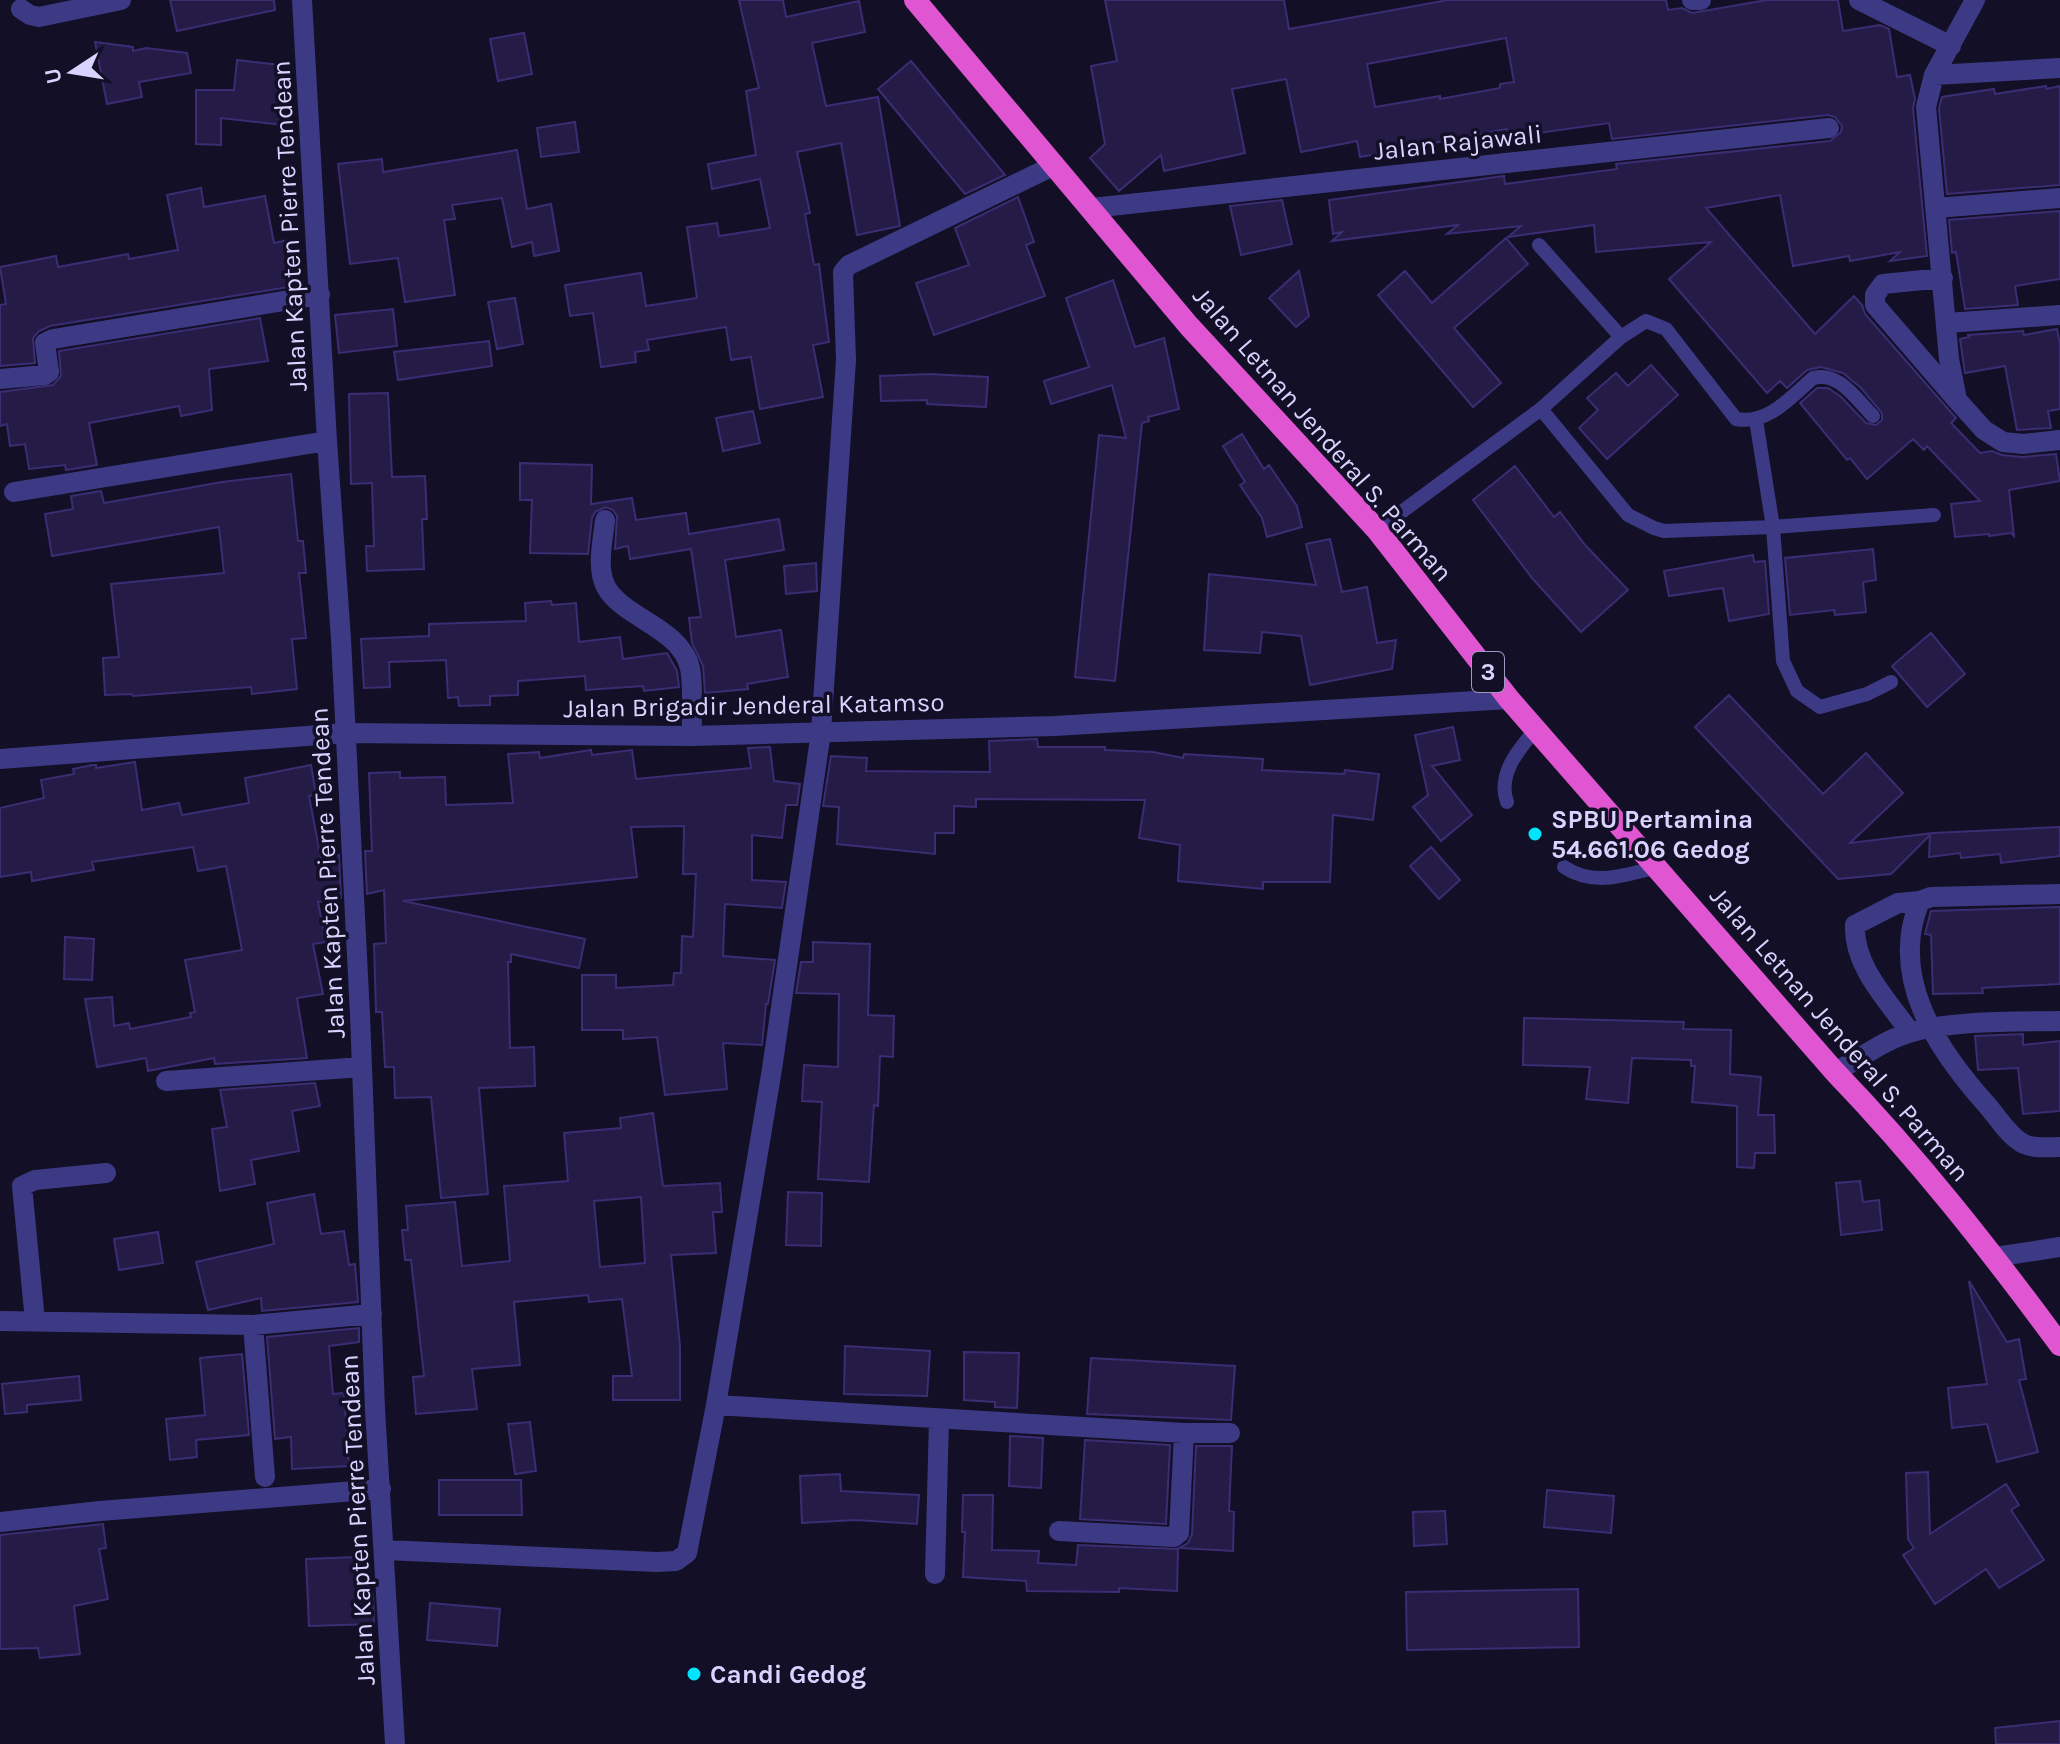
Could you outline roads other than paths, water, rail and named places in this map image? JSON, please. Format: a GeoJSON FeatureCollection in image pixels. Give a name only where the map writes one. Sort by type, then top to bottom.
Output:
{"type":"FeatureCollection","features":[{"type":"Feature","properties":{"kind":"highway","name":"Jalan Letnan Jenderal S. Parman"},"geometry":{"type":"LineString","coordinates":[[915,0],[1189,326],[1377,530],[1509,699],[1657,867],[1842,1068],[1995,1257],[2060,1345]]}},
{"type":"Feature","properties":{"kind":"street"},"geometry":{"type":"LineString","coordinates":[[17,7],[39,17],[121,0]]}},
{"type":"Feature","properties":{"kind":"street","name":"Jalan Kapten Pierre Tendean"},"geometry":{"type":"LineString","coordinates":[[302,0],[346,733],[395,1744]]}},
{"type":"Feature","properties":{"kind":"street"},"geometry":{"type":"LineString","coordinates":[[1692,0],[1701,0]]}},
{"type":"Feature","properties":{"kind":"street"},"geometry":{"type":"LineString","coordinates":[[1859,0],[1951,46]]}},
{"type":"Feature","properties":{"kind":"street"},"geometry":{"type":"LineString","coordinates":[[1957,400],[1949,359],[1926,107],[1934,75],[1975,0]]}},
{"type":"Feature","properties":{"kind":"street"},"geometry":{"type":"LineString","coordinates":[[1934,75],[2060,68]]}},
{"type":"Feature","properties":{"kind":"street","name":"Jalan Rajawali"},"geometry":{"type":"LineString","coordinates":[[1092,208],[1829,128]]}},
{"type":"Feature","properties":{"kind":"street"},"geometry":{"type":"LineString","coordinates":[[385,1550],[676,1561],[687,1553],[716,1405],[772,1069],[821,732],[846,360],[842,280],[847,267],[1055,165]]}},
{"type":"Feature","properties":{"kind":"street"},"geometry":{"type":"LineString","coordinates":[[1936,208],[2060,198]]}},
{"type":"Feature","properties":{"kind":"street"},"geometry":{"type":"LineString","coordinates":[[1943,278],[1883,284],[1875,295],[1875,305],[1984,430],[2003,442],[2023,444],[2060,440]]}},
{"type":"Feature","properties":{"kind":"street"},"geometry":{"type":"LineString","coordinates":[[0,379],[45,375],[49,372],[45,343],[53,339],[320,295]]}},
{"type":"Feature","properties":{"kind":"street"},"geometry":{"type":"LineString","coordinates":[[1947,323],[2060,315]]}},
{"type":"Feature","properties":{"kind":"street"},"geometry":{"type":"LineString","coordinates":[[14,492],[327,441]]}},
{"type":"Feature","properties":{"kind":"street"},"geometry":{"type":"LineString","coordinates":[[605,520],[601,567],[606,586],[625,606],[646,619],[681,650],[690,666],[692,736]]}},
{"type":"Feature","properties":{"kind":"street","name":"Jalan Brigadir Jenderal Katamso"},"geometry":{"type":"LineString","coordinates":[[0,759],[346,733],[692,736],[1055,726],[1509,699]]}},
{"type":"Feature","properties":{"kind":"street"},"geometry":{"type":"LineString","coordinates":[[1910,1032],[1858,956],[1854,940],[1855,925],[1898,903],[1931,897],[2060,894]]}},
{"type":"Feature","properties":{"kind":"street"},"geometry":{"type":"LineString","coordinates":[[1920,901],[1912,921],[1909,956],[1914,991],[1930,1028],[1967,1083],[2022,1144],[2037,1148],[2060,1147]]}},
{"type":"Feature","properties":{"kind":"street"},"geometry":{"type":"LineString","coordinates":[[1842,1068],[1910,1032],[1930,1028],[2060,1021]]}},
{"type":"Feature","properties":{"kind":"street"},"geometry":{"type":"LineString","coordinates":[[166,1081],[362,1067]]}},
{"type":"Feature","properties":{"kind":"street"},"geometry":{"type":"LineString","coordinates":[[35,1321],[22,1186],[35,1180],[106,1173]]}},
{"type":"Feature","properties":{"kind":"street"},"geometry":{"type":"LineString","coordinates":[[1995,1257],[2060,1247]]}},
{"type":"Feature","properties":{"kind":"street"},"geometry":{"type":"LineString","coordinates":[[0,1321],[253,1325],[372,1314]]}},
{"type":"Feature","properties":{"kind":"street"},"geometry":{"type":"LineString","coordinates":[[253,1325],[265,1477]]}},
{"type":"Feature","properties":{"kind":"street"},"geometry":{"type":"LineString","coordinates":[[716,1405],[1184,1433],[1230,1433]]}},
{"type":"Feature","properties":{"kind":"street"},"geometry":{"type":"LineString","coordinates":[[935,1574],[939,1419]]}},
{"type":"Feature","properties":{"kind":"street"},"geometry":{"type":"LineString","coordinates":[[1059,1531],[1174,1537],[1179,1533],[1184,1433]]}},
{"type":"Feature","properties":{"kind":"street"},"geometry":{"type":"LineString","coordinates":[[0,1522],[381,1489]]}},
{"type":"Feature","properties":{"kind":"lane"},"geometry":{"type":"LineString","coordinates":[[1539,245],[1621,337]]}},
{"type":"Feature","properties":{"kind":"lane"},"geometry":{"type":"LineString","coordinates":[[1377,530],[1541,409],[1621,337],[1646,321],[1666,329],[1736,419],[1756,420],[1766,416],[1813,378],[1823,376],[1834,378],[1873,416]]}},
{"type":"Feature","properties":{"kind":"lane"},"geometry":{"type":"LineString","coordinates":[[1541,409],[1628,515],[1664,531],[1773,527],[1934,515]]}},
{"type":"Feature","properties":{"kind":"lane"},"geometry":{"type":"LineString","coordinates":[[1756,420],[1773,527],[1783,661],[1797,691],[1820,707],[1867,694],[1891,682]]}},
{"type":"Feature","properties":{"kind":"lane"},"geometry":{"type":"LineString","coordinates":[[1507,802],[1504,788],[1507,771],[1536,729]]}},
{"type":"Feature","properties":{"kind":"lane"},"geometry":{"type":"LineString","coordinates":[[1564,867],[1595,880],[1657,867]]}},
{"type":"Feature","properties":{"kind":"place","name":"SPBU Pertamina 54.661.06 Gedog"},"geometry":{"type":"Point","coordinates":[1535,834]}},
{"type":"Feature","properties":{"kind":"place","name":"Candi Gedog"},"geometry":{"type":"Point","coordinates":[694,1674]}}]}
